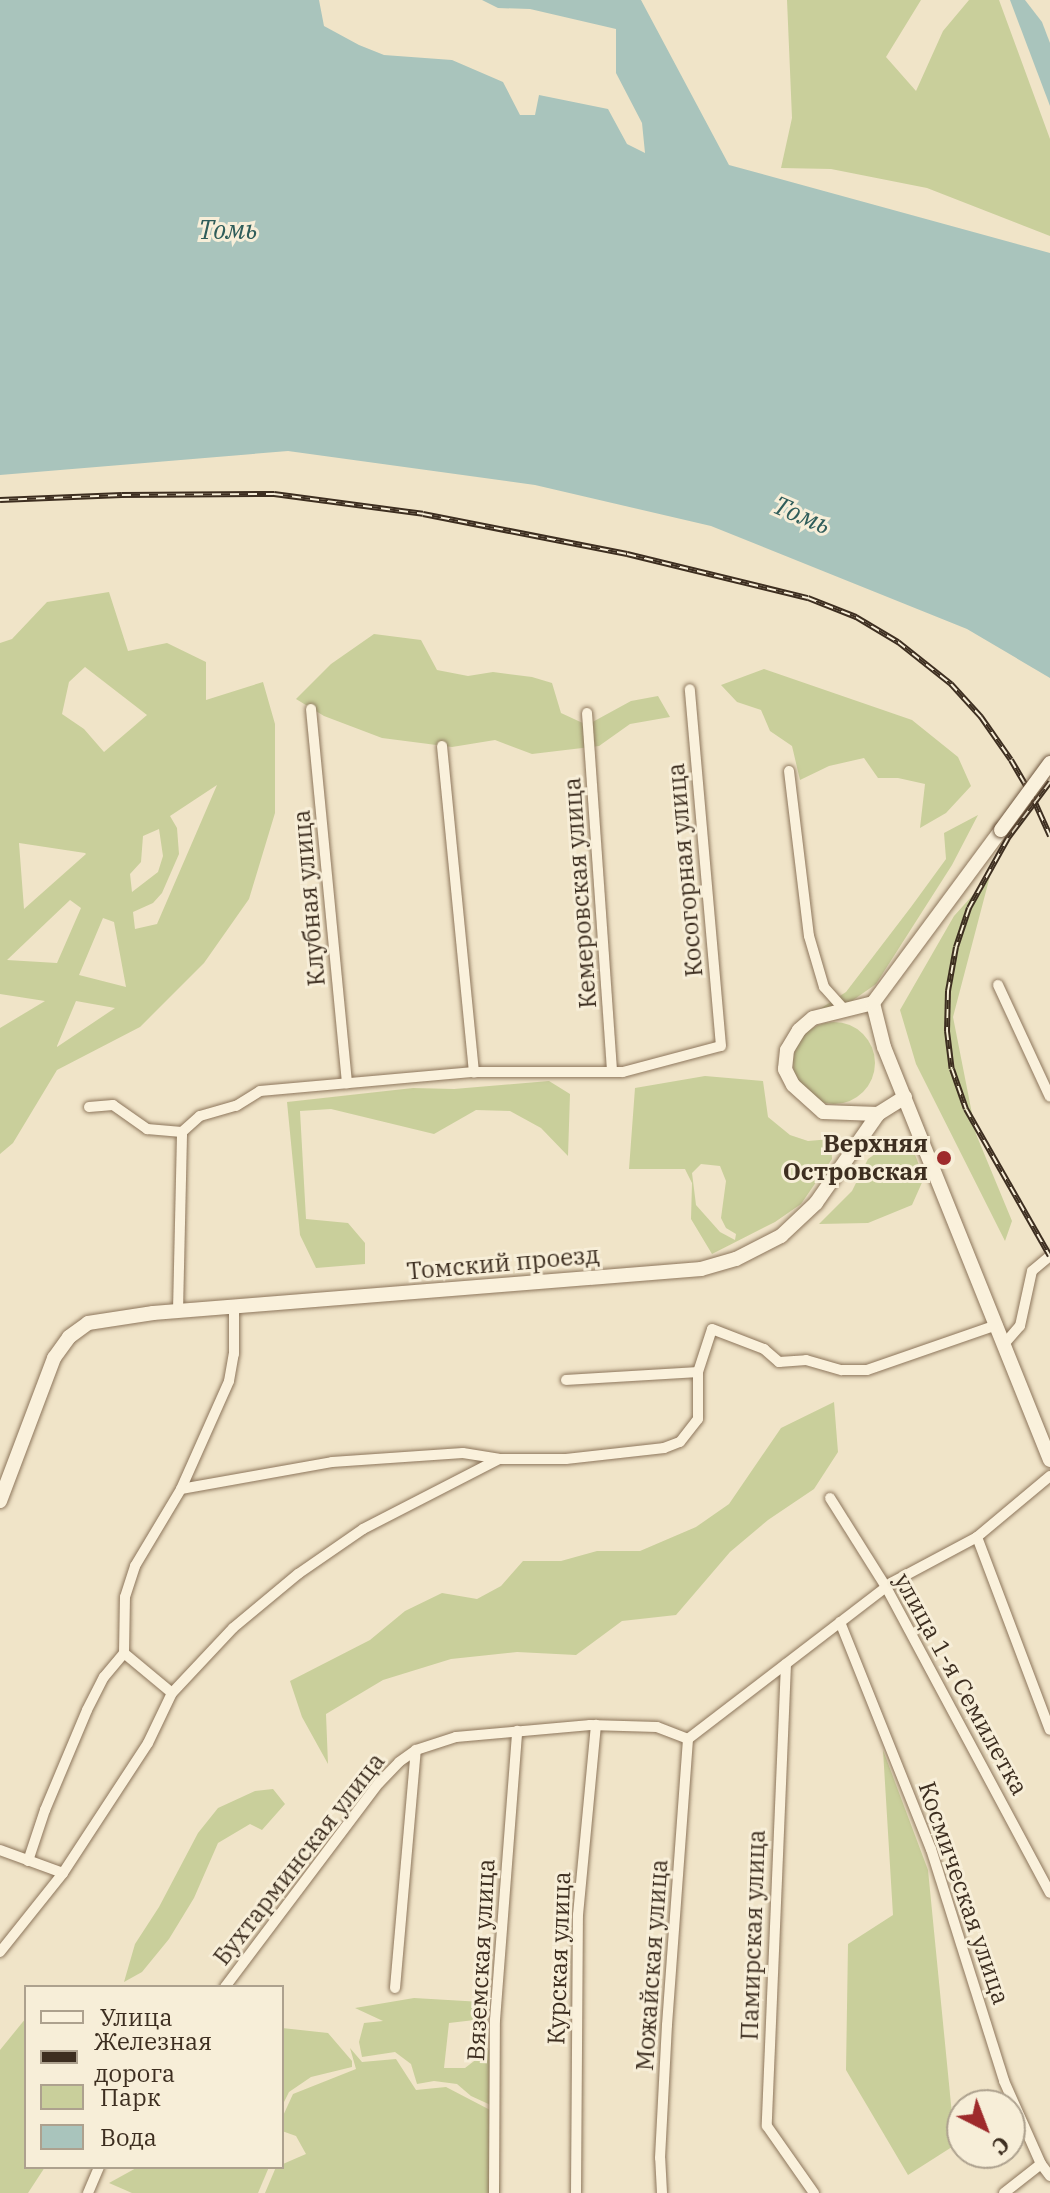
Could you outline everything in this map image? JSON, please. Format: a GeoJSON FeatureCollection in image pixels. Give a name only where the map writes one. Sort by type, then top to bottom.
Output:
{"type":"FeatureCollection","features":[{"type":"Feature","properties":{"kind":"main road"},"geometry":{"type":"LineString","coordinates":[[905,1097],[878,1114],[823,1112],[805,1100],[785,1069],[787,1050],[799,1030],[813,1018],[873,1003],[1050,763]]}},
{"type":"Feature","properties":{"kind":"main road"},"geometry":{"type":"LineString","coordinates":[[873,1003],[884,1047],[1050,1460]]}},
{"type":"Feature","properties":{"kind":"main road","name":"Томский проезд"},"geometry":{"type":"LineString","coordinates":[[0,1501],[54,1358],[69,1337],[88,1323],[178,1311],[701,1269],[736,1259],[781,1236],[816,1203],[878,1114]]}},
{"type":"Feature","properties":{"kind":"street","name":"Косогорная улица"},"geometry":{"type":"LineString","coordinates":[[614,1070],[623,1072],[721,1046],[690,689]]}},
{"type":"Feature","properties":{"kind":"street","name":"Клубная улица"},"geometry":{"type":"LineString","coordinates":[[311,709],[347,1083]]}},
{"type":"Feature","properties":{"kind":"street","name":"Кемеровская улица"},"geometry":{"type":"LineString","coordinates":[[587,713],[614,1070]]}},
{"type":"Feature","properties":{"kind":"street"},"geometry":{"type":"LineString","coordinates":[[442,746],[474,1072]]}},
{"type":"Feature","properties":{"kind":"street"},"geometry":{"type":"LineString","coordinates":[[789,771],[809,936],[824,987],[844,1009]]}},
{"type":"Feature","properties":{"kind":"street"},"geometry":{"type":"LineString","coordinates":[[998,985],[1050,1097]]}},
{"type":"Feature","properties":{"kind":"street"},"geometry":{"type":"LineString","coordinates":[[89,1107],[113,1105],[147,1129],[182,1132],[213,1109],[236,1106],[260,1091],[474,1072],[614,1070]]}},
{"type":"Feature","properties":{"kind":"street"},"geometry":{"type":"LineString","coordinates":[[178,1311],[182,1132]]}},
{"type":"Feature","properties":{"kind":"street"},"geometry":{"type":"LineString","coordinates":[[1005,1343],[1020,1326],[1032,1271],[1050,1256]]}},
{"type":"Feature","properties":{"kind":"street"},"geometry":{"type":"LineString","coordinates":[[28,1861],[45,1810],[87,1710],[104,1677],[124,1653],[125,1597],[135,1566],[181,1489],[229,1381],[234,1354],[234,1307]]}},
{"type":"Feature","properties":{"kind":"street"},"geometry":{"type":"LineString","coordinates":[[181,1489],[332,1462],[463,1453],[499,1459],[566,1459],[664,1448],[680,1442],[698,1419],[698,1372],[712,1329],[764,1349],[779,1362],[806,1360],[867,1370],[997,1325]]}},
{"type":"Feature","properties":{"kind":"street"},"geometry":{"type":"LineString","coordinates":[[566,1380],[698,1372]]}},
{"type":"Feature","properties":{"kind":"street"},"geometry":{"type":"LineString","coordinates":[[0,1952],[63,1873],[148,1743],[172,1693],[233,1628],[298,1574],[363,1529],[499,1459]]}},
{"type":"Feature","properties":{"kind":"street"},"geometry":{"type":"LineString","coordinates":[[688,1739],[886,1587],[977,1537],[1050,1476]]}},
{"type":"Feature","properties":{"kind":"street","name":"улица 1-я Семилетка"},"geometry":{"type":"LineString","coordinates":[[830,1498],[886,1587],[1050,1893]]}},
{"type":"Feature","properties":{"kind":"street"},"geometry":{"type":"LineString","coordinates":[[977,1537],[1050,1730]]}},
{"type":"Feature","properties":{"kind":"street","name":"Космическая улица"},"geometry":{"type":"LineString","coordinates":[[840,1622],[931,1849],[1004,2081],[1041,2164],[1050,2176]]}},
{"type":"Feature","properties":{"kind":"street"},"geometry":{"type":"LineString","coordinates":[[124,1653],[172,1693]]}},
{"type":"Feature","properties":{"kind":"street","name":"Памирская улица"},"geometry":{"type":"LineString","coordinates":[[786,1664],[767,2126],[814,2193]]}},
{"type":"Feature","properties":{"kind":"street","name":"Бухтарминская улица"},"geometry":{"type":"LineString","coordinates":[[227,1985],[379,1783],[416,1750],[456,1737],[596,1725],[657,1727],[688,1739]]}},
{"type":"Feature","properties":{"kind":"street","name":"Курская улица"},"geometry":{"type":"LineString","coordinates":[[576,2193],[578,1915],[596,1725]]}},
{"type":"Feature","properties":{"kind":"street","name":"Вяземская улица"},"geometry":{"type":"LineString","coordinates":[[494,2193],[495,2020],[517,1731]]}},
{"type":"Feature","properties":{"kind":"street","name":"Можайская улица"},"geometry":{"type":"LineString","coordinates":[[662,2193],[660,2158],[667,2025],[688,1739]]}},
{"type":"Feature","properties":{"kind":"street"},"geometry":{"type":"LineString","coordinates":[[395,1988],[416,1750]]}},
{"type":"Feature","properties":{"kind":"street"},"geometry":{"type":"LineString","coordinates":[[0,1850],[63,1873]]}},
{"type":"Feature","properties":{"kind":"street"},"geometry":{"type":"LineString","coordinates":[[1037,1869],[1050,1863]]}},
{"type":"Feature","properties":{"kind":"street"},"geometry":{"type":"LineString","coordinates":[[1004,2193],[1041,2164]]}},
{"type":"Feature","properties":{"kind":"street"},"geometry":{"type":"LineString","coordinates":[[88,2193],[98,2169]]}},
{"type":"Feature","properties":{"kind":"green space"},"geometry":{"type":"Polygon","coordinates":[[[787,0],[921,0],[886,57],[916,91],[943,31],[969,0],[999,0],[1050,139],[1050,236],[927,188],[831,169],[781,168],[792,118],[787,0]]]}},
{"type":"Feature","properties":{"kind":"green space"},"geometry":{"type":"Polygon","coordinates":[[[109,592],[128,651],[167,643],[206,662],[206,700],[263,682],[275,724],[275,813],[249,899],[204,963],[140,1027],[57,1070],[13,1143],[0,1154],[0,1028],[45,1001],[0,994],[0,643],[12,639],[47,602],[109,592]],[[85,667],[69,682],[62,714],[84,729],[104,752],[147,715],[85,667]],[[217,785],[170,816],[177,828],[179,854],[162,893],[153,903],[133,912],[135,929],[157,924],[217,785]],[[159,829],[143,836],[141,862],[130,874],[132,892],[158,872],[163,856],[159,829]],[[19,843],[24,909],[86,854],[19,843]],[[70,900],[7,960],[57,963],[81,908],[70,900]],[[103,918],[79,975],[126,987],[114,922],[103,918]],[[76,1001],[57,1047],[115,1008],[76,1001]]]}},
{"type":"Feature","properties":{"kind":"green space"},"geometry":{"type":"Polygon","coordinates":[[[374,634],[421,640],[437,670],[468,676],[493,672],[552,683],[561,713],[587,725],[631,701],[658,696],[670,717],[630,724],[599,746],[532,754],[495,740],[452,747],[382,738],[324,716],[296,699],[331,664],[374,634]]]}},
{"type":"Feature","properties":{"kind":"green space"},"geometry":{"type":"Polygon","coordinates":[[[764,669],[912,720],[958,757],[971,786],[946,813],[920,828],[925,784],[898,778],[878,778],[864,758],[829,766],[800,780],[792,746],[770,731],[761,710],[737,702],[721,685],[764,669]]]}},
{"type":"Feature","properties":{"kind":"green space"},"geometry":{"type":"Polygon","coordinates":[[[978,815],[952,865],[876,984],[839,1010],[806,1018],[846,992],[911,907],[946,859],[944,833],[978,815]]]}},
{"type":"Feature","properties":{"kind":"green space"},"geometry":{"type":"Polygon","coordinates":[[[990,876],[953,1017],[976,1134],[1012,1221],[1005,1241],[916,1064],[900,1010],[954,916],[990,876]]]}},
{"type":"Feature","properties":{"kind":"green space"},"geometry":{"type":"Polygon","coordinates":[[[834,1022],[850,1026],[863,1034],[871,1047],[875,1063],[871,1079],[863,1092],[850,1100],[834,1104],[818,1100],[805,1092],[797,1079],[793,1063],[797,1047],[805,1034],[818,1026],[834,1022]]]}},
{"type":"Feature","properties":{"kind":"green space"},"geometry":{"type":"Polygon","coordinates":[[[705,1076],[763,1081],[768,1117],[790,1135],[808,1141],[831,1139],[832,1159],[801,1204],[775,1222],[712,1254],[691,1219],[692,1183],[685,1169],[629,1169],[635,1088],[705,1076]],[[701,1164],[692,1173],[696,1205],[720,1232],[735,1240],[736,1234],[726,1228],[721,1218],[726,1181],[720,1166],[701,1164]]]}},
{"type":"Feature","properties":{"kind":"green space"},"geometry":{"type":"Polygon","coordinates":[[[549,1081],[570,1094],[568,1156],[541,1128],[510,1111],[476,1110],[434,1134],[331,1109],[300,1111],[306,1219],[348,1223],[365,1243],[365,1264],[316,1268],[300,1235],[287,1102],[413,1088],[454,1089],[549,1081]]]}},
{"type":"Feature","properties":{"kind":"green space"},"geometry":{"type":"Polygon","coordinates":[[[895,1140],[914,1152],[924,1178],[912,1205],[868,1223],[819,1224],[852,1191],[868,1159],[895,1140]]]}},
{"type":"Feature","properties":{"kind":"green space"},"geometry":{"type":"Polygon","coordinates":[[[834,1402],[838,1452],[814,1489],[768,1520],[730,1552],[676,1615],[622,1621],[576,1655],[517,1652],[451,1659],[383,1680],[326,1714],[328,1764],[302,1717],[290,1681],[370,1640],[405,1611],[442,1593],[477,1599],[501,1586],[523,1561],[561,1561],[597,1551],[640,1551],[696,1527],[729,1504],[781,1428],[834,1402]]]}},
{"type":"Feature","properties":{"kind":"green space"},"geometry":{"type":"Polygon","coordinates":[[[883,1750],[928,1870],[950,2089],[946,2089],[946,2151],[908,2175],[846,2070],[848,1944],[893,1915],[883,1750]]]}},
{"type":"Feature","properties":{"kind":"green space"},"geometry":{"type":"Polygon","coordinates":[[[273,1789],[285,1804],[262,1830],[250,1824],[218,1843],[194,1898],[169,1939],[142,1972],[124,1982],[135,1944],[159,1907],[198,1833],[218,1808],[255,1791],[273,1789]]]}},
{"type":"Feature","properties":{"kind":"green space"},"geometry":{"type":"Polygon","coordinates":[[[414,1998],[482,2002],[489,2011],[483,2019],[449,2023],[444,2068],[465,2068],[495,2045],[495,2107],[471,2096],[457,2084],[434,2081],[417,2084],[411,2064],[395,2052],[362,2057],[359,2042],[364,2023],[383,2021],[355,2008],[414,1998]]]}},
{"type":"Feature","properties":{"kind":"green space"},"geometry":{"type":"Polygon","coordinates":[[[24,2020],[24,2169],[44,2169],[28,2193],[0,2193],[0,2050],[24,2020]]]}},
{"type":"Feature","properties":{"kind":"green space"},"geometry":{"type":"Polygon","coordinates":[[[284,2028],[328,2033],[352,2061],[352,2067],[311,2077],[289,2092],[284,2102],[284,2028]]]}},
{"type":"Feature","properties":{"kind":"green space"},"geometry":{"type":"Polygon","coordinates":[[[350,2048],[362,2062],[396,2059],[416,2090],[446,2087],[494,2112],[500,2193],[265,2193],[275,2169],[284,2169],[284,2164],[306,2154],[296,2136],[284,2132],[284,2114],[293,2094],[356,2069],[350,2048]]]}},
{"type":"Feature","properties":{"kind":"green space"},"geometry":{"type":"Polygon","coordinates":[[[134,2169],[268,2169],[258,2193],[132,2193],[109,2183],[134,2169]]]}},
{"type":"Feature","properties":{"kind":"water","name":"Томь"},"geometry":{"type":"Polygon","coordinates":[[[0,0],[319,0],[324,26],[359,45],[384,55],[452,60],[503,82],[520,115],[535,115],[539,95],[608,109],[627,144],[645,153],[642,123],[616,73],[616,29],[530,9],[498,8],[482,0],[641,0],[729,165],[1050,253],[1050,678],[967,629],[711,526],[535,485],[288,451],[0,475],[0,0]]]}},
{"type":"Feature","properties":{"kind":"water"},"geometry":{"type":"Polygon","coordinates":[[[1010,0],[1025,0],[1042,22],[1050,43],[1050,106],[1010,0]]]}},
{"type":"Feature","properties":{"kind":"railway"},"geometry":{"type":"LineString","coordinates":[[0,500],[274,494],[423,514],[627,554],[808,598],[856,617],[898,642],[951,684],[981,717],[1011,760],[1050,836]]}},
{"type":"Feature","properties":{"kind":"railway"},"geometry":{"type":"LineString","coordinates":[[1050,782],[1008,838],[969,908],[956,947],[948,991],[947,1031],[952,1069],[966,1109],[1050,1256]]}},
{"type":"Feature","properties":{"kind":"place","name":"Верхняя Островская"},"geometry":{"type":"Point","coordinates":[944,1158]}}]}
